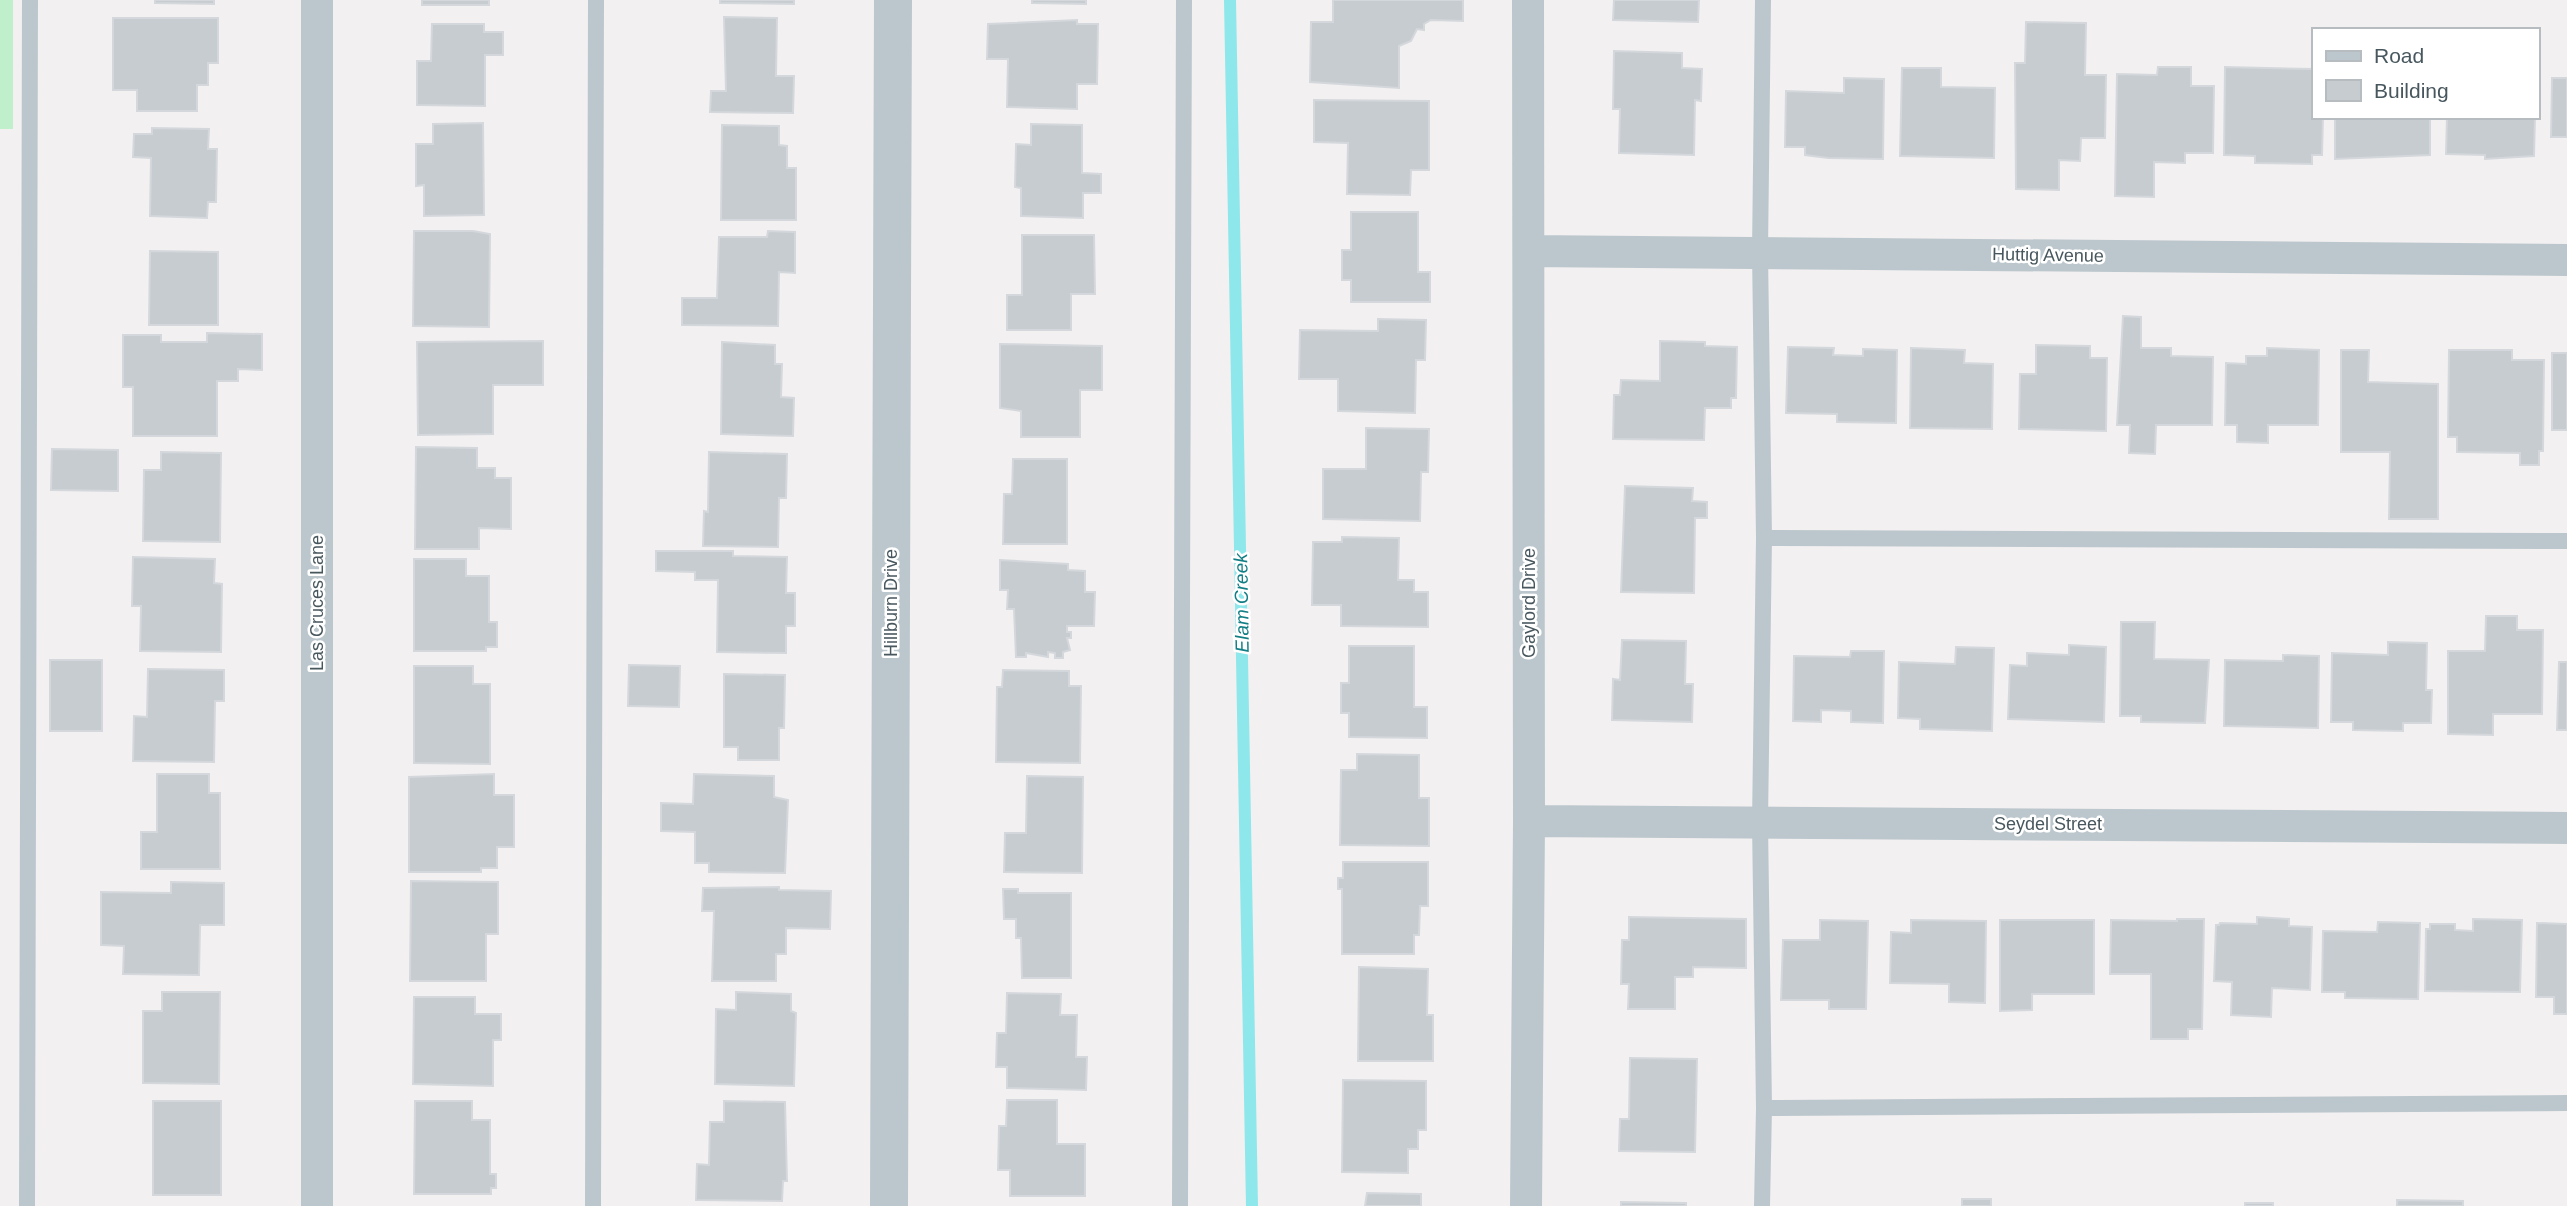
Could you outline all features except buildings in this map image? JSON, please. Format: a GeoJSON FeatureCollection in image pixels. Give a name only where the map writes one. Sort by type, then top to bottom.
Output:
{"type":"FeatureCollection","features":[{"type":"Feature","properties":{"kind":"street","name":"Las Cruces Lane"},"geometry":{"type":"LineString","coordinates":[[317,0],[317,1206]]}},
{"type":"Feature","properties":{"kind":"street","name":"Hillburn Drive"},"geometry":{"type":"LineString","coordinates":[[889,1206],[893,0]]}},
{"type":"Feature","properties":{"kind":"street","name":"Gaylord Drive"},"geometry":{"type":"LineString","coordinates":[[1526,1206],[1529,821],[1528,0]]}},
{"type":"Feature","properties":{"kind":"street","name":"Huttig Avenue"},"geometry":{"type":"LineString","coordinates":[[1529,251],[2567,260]]}},
{"type":"Feature","properties":{"kind":"street","name":"Seydel Street"},"geometry":{"type":"LineString","coordinates":[[1529,821],[2567,828]]}},
{"type":"Feature","properties":{"kind":"lane"},"geometry":{"type":"LineString","coordinates":[[27,1206],[30,0]]}},
{"type":"Feature","properties":{"kind":"lane"},"geometry":{"type":"LineString","coordinates":[[593,1206],[596,0]]}},
{"type":"Feature","properties":{"kind":"lane"},"geometry":{"type":"LineString","coordinates":[[1180,1206],[1184,0]]}},
{"type":"Feature","properties":{"kind":"lane"},"geometry":{"type":"LineString","coordinates":[[1762,1206],[1764,1108],[1760,822],[1764,538],[1760,252],[1763,0]]}},
{"type":"Feature","properties":{"kind":"lane"},"geometry":{"type":"LineString","coordinates":[[1764,538],[2567,541]]}},
{"type":"Feature","properties":{"kind":"lane"},"geometry":{"type":"LineString","coordinates":[[1764,1108],[2567,1103]]}},
{"type":"Feature","properties":{"kind":"green space"},"geometry":{"type":"Polygon","coordinates":[[[0,0],[13,0],[13,129],[0,129],[0,0]]]}},
{"type":"Feature","properties":{"kind":"waterway","name":"Elam Creek"},"geometry":{"type":"LineString","coordinates":[[1230,0],[1252,1206]]}}]}
